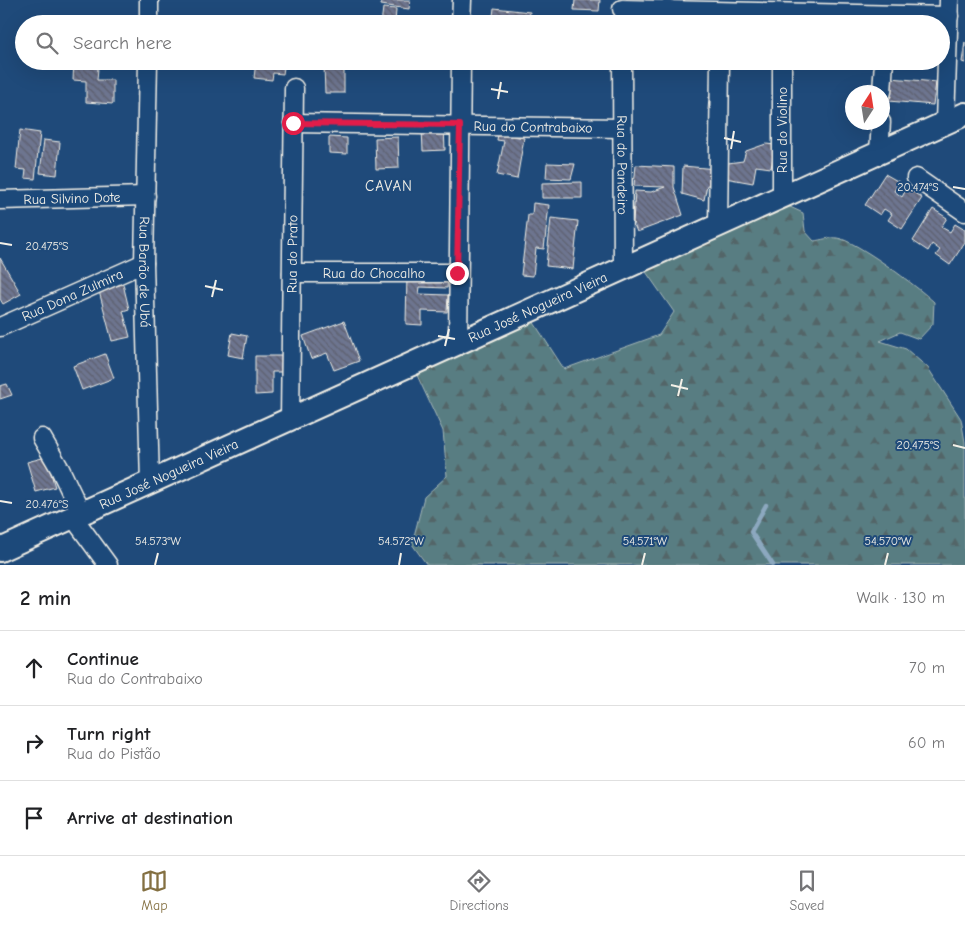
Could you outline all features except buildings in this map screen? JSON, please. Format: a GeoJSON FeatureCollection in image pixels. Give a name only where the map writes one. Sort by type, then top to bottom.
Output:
{"type":"FeatureCollection","features":[{"type":"Feature","properties":{"kind":"main road","name":"Rua José Nogueira Vieira"},"geometry":{"type":"LineString","coordinates":[[0,550],[624,270],[955,118]]}},
{"type":"Feature","properties":{"kind":"street"},"geometry":{"type":"LineString","coordinates":[[149,0],[149,15]]}},
{"type":"Feature","properties":{"kind":"street"},"geometry":{"type":"LineString","coordinates":[[461,15],[462,0]]}},
{"type":"Feature","properties":{"kind":"street"},"geometry":{"type":"LineString","coordinates":[[622,11],[681,5],[711,15]]}},
{"type":"Feature","properties":{"kind":"street"},"geometry":{"type":"LineString","coordinates":[[751,15],[840,7],[871,15]]}},
{"type":"Feature","properties":{"kind":"street"},"geometry":{"type":"LineString","coordinates":[[910,15],[949,8]]}},
{"type":"Feature","properties":{"kind":"street"},"geometry":{"type":"LineString","coordinates":[[950,26],[955,118]]}},
{"type":"Feature","properties":{"kind":"street","name":"Rua Barão de Ubá"},"geometry":{"type":"LineString","coordinates":[[148,70],[144,263],[150,483]]}},
{"type":"Feature","properties":{"kind":"street"},"geometry":{"type":"LineString","coordinates":[[458,344],[457,273],[461,70]]}},
{"type":"Feature","properties":{"kind":"street","name":"Rua do Pandeiro"},"geometry":{"type":"LineString","coordinates":[[622,70],[624,270]]}},
{"type":"Feature","properties":{"kind":"street"},"geometry":{"type":"LineString","coordinates":[[718,227],[720,70]]}},
{"type":"Feature","properties":{"kind":"street","name":"Rua do Violino"},"geometry":{"type":"LineString","coordinates":[[782,70],[782,198]]}},
{"type":"Feature","properties":{"kind":"street"},"geometry":{"type":"LineString","coordinates":[[882,85],[883,70]]}},
{"type":"Feature","properties":{"kind":"street","name":"Rua do Prato"},"geometry":{"type":"LineString","coordinates":[[290,420],[294,88]]}},
{"type":"Feature","properties":{"kind":"street","name":"Rua do Contrabaixo"},"geometry":{"type":"LineString","coordinates":[[293,123],[622,128]]}},
{"type":"Feature","properties":{"kind":"street"},"geometry":{"type":"LineString","coordinates":[[879,152],[880,130]]}},
{"type":"Feature","properties":{"kind":"street"},"geometry":{"type":"LineString","coordinates":[[916,178],[963,209]]}},
{"type":"Feature","properties":{"kind":"street","name":"Rua Silvino Dote"},"geometry":{"type":"LineString","coordinates":[[0,200],[146,196]]}},
{"type":"Feature","properties":{"kind":"street","name":"Rua Dona Zulmira"},"geometry":{"type":"LineString","coordinates":[[0,327],[144,263]]}},
{"type":"Feature","properties":{"kind":"street","name":"Rua do Chocalho"},"geometry":{"type":"LineString","coordinates":[[292,273],[457,273]]}},
{"type":"Feature","properties":{"kind":"street"},"geometry":{"type":"LineString","coordinates":[[42,438],[60,468],[77,515],[108,565]]}},
{"type":"Feature","properties":{"kind":"green space"},"geometry":{"type":"Polygon","coordinates":[[[788,206],[803,213],[805,231],[814,241],[837,238],[858,247],[902,276],[934,302],[933,324],[919,339],[900,332],[880,341],[906,349],[928,368],[961,419],[965,442],[965,565],[427,565],[412,544],[424,497],[447,476],[443,431],[416,373],[531,318],[564,369],[659,335],[674,312],[644,269],[788,206]]]}},
{"type":"Feature","properties":{"kind":"waterway"},"geometry":{"type":"LineString","coordinates":[[766,505],[751,532],[773,565]]}},
{"type":"Feature","properties":{"kind":"district","name":"CAVAN"},"geometry":{"type":"Point","coordinates":[389,186]}},
{"type":"Feature","properties":{"kind":"route"},"geometry":{"type":"LineString","coordinates":[[293,123],[460,125],[457,273]]}}]}
